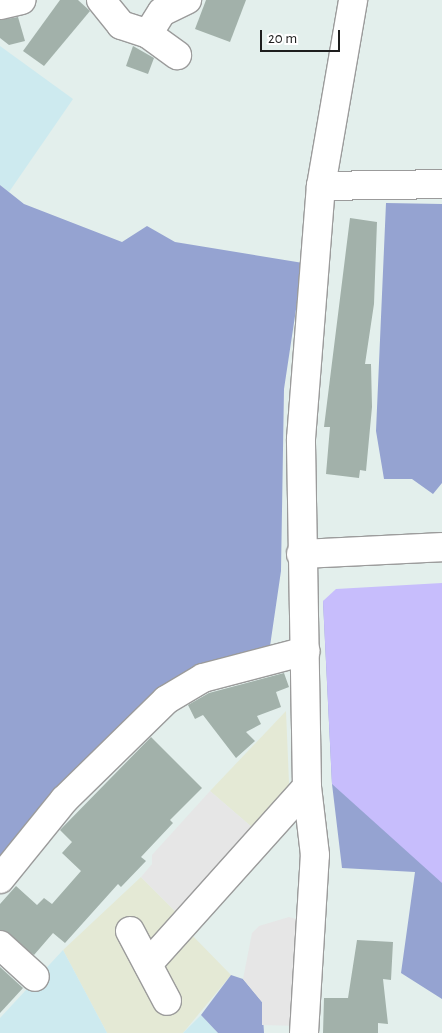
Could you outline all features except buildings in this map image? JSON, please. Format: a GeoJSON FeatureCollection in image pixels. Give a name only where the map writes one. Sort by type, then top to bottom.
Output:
{"type":"FeatureCollection","features":[{"type":"Feature","properties":{"kind":"street"},"geometry":{"type":"LineString","coordinates":[[0,5],[21,0]]}},
{"type":"Feature","properties":{"kind":"street"},"geometry":{"type":"LineString","coordinates":[[101,0],[121,25],[148,34],[177,55]]}},
{"type":"Feature","properties":{"kind":"street"},"geometry":{"type":"LineString","coordinates":[[148,34],[162,12],[187,0]]}},
{"type":"Feature","properties":{"kind":"street"},"geometry":{"type":"LineString","coordinates":[[304,1033],[315,855],[307,786],[306,651],[301,554],[301,439],[321,186],[352,0]]}},
{"type":"Feature","properties":{"kind":"street"},"geometry":{"type":"LineString","coordinates":[[321,186],[442,184]]}},
{"type":"Feature","properties":{"kind":"street"},"geometry":{"type":"LineString","coordinates":[[301,554],[442,547]]}},
{"type":"Feature","properties":{"kind":"street"},"geometry":{"type":"LineString","coordinates":[[0,880],[64,800],[166,700],[203,678],[306,651]]}},
{"type":"Feature","properties":{"kind":"street"},"geometry":{"type":"LineString","coordinates":[[148,964],[307,786]]}},
{"type":"Feature","properties":{"kind":"street"},"geometry":{"type":"LineString","coordinates":[[130,931],[167,1001]]}},
{"type":"Feature","properties":{"kind":"street"},"geometry":{"type":"LineString","coordinates":[[0,945],[34,976]]}},
{"type":"Feature","properties":{"kind":"shaded area"},"geometry":{"type":"Polygon","coordinates":[[[0,46],[73,99],[9,192],[0,185],[0,46]]]}},
{"type":"Feature","properties":{"kind":"shaded area"},"geometry":{"type":"Polygon","coordinates":[[[0,185],[24,204],[122,242],[147,226],[175,242],[303,263],[284,389],[281,571],[269,653],[189,677],[0,866],[0,185]]]}},
{"type":"Feature","properties":{"kind":"shaded area"},"geometry":{"type":"Polygon","coordinates":[[[386,203],[442,204],[442,483],[433,494],[412,479],[384,479],[376,431],[386,203]]]}},
{"type":"Feature","properties":{"kind":"shaded area"},"geometry":{"type":"Polygon","coordinates":[[[442,583],[442,883],[332,784],[323,601],[336,589],[442,583]]]}},
{"type":"Feature","properties":{"kind":"shaded area"},"geometry":{"type":"Polygon","coordinates":[[[442,584],[442,999],[401,973],[415,872],[342,868],[332,784],[323,601],[442,584]]]}},
{"type":"Feature","properties":{"kind":"shaded area"},"geometry":{"type":"Polygon","coordinates":[[[286,711],[289,783],[285,798],[254,829],[210,791],[286,711]]]}},
{"type":"Feature","properties":{"kind":"shaded area"},"geometry":{"type":"Polygon","coordinates":[[[210,791],[254,829],[179,915],[141,877],[152,864],[152,855],[210,791]]]}},
{"type":"Feature","properties":{"kind":"shaded area"},"geometry":{"type":"Polygon","coordinates":[[[141,877],[179,915],[163,964],[190,933],[231,975],[183,1033],[107,1033],[63,950],[141,877]]]}},
{"type":"Feature","properties":{"kind":"shaded area"},"geometry":{"type":"Polygon","coordinates":[[[289,917],[303,921],[300,1026],[262,1025],[262,1002],[243,979],[252,933],[259,926],[289,917]]]}},
{"type":"Feature","properties":{"kind":"shaded area"},"geometry":{"type":"Polygon","coordinates":[[[63,950],[107,1033],[0,1033],[0,1018],[63,950]]]}},
{"type":"Feature","properties":{"kind":"shaded area"},"geometry":{"type":"Polygon","coordinates":[[[231,975],[243,979],[262,1002],[264,1033],[218,1033],[201,1015],[231,975]]]}},
{"type":"Feature","properties":{"kind":"shaded area"},"geometry":{"type":"Polygon","coordinates":[[[201,1015],[218,1033],[183,1033],[201,1015]]]}}]}
